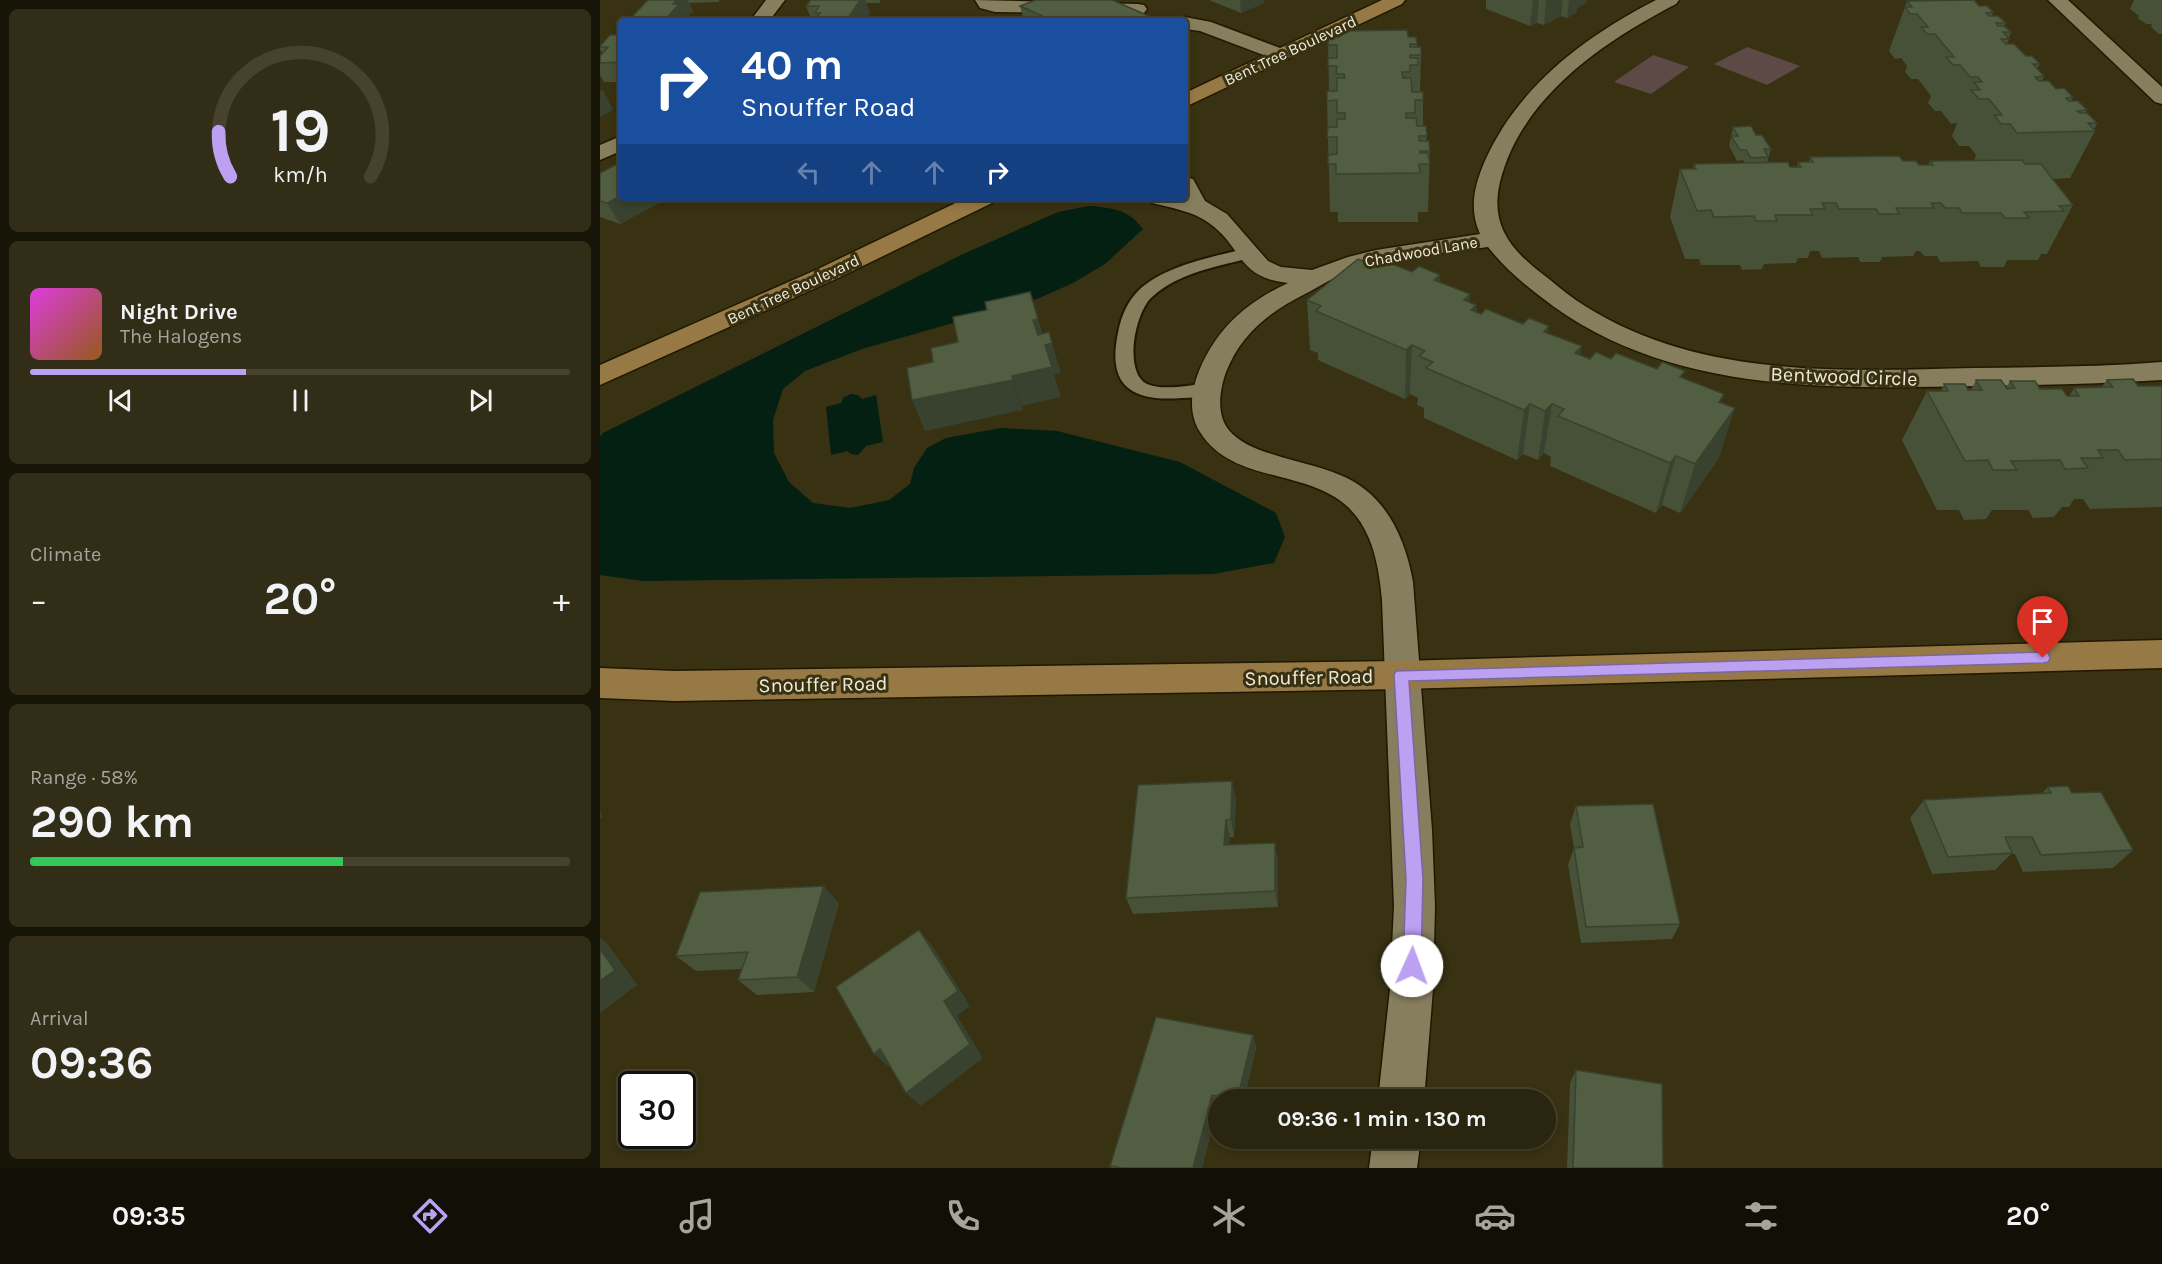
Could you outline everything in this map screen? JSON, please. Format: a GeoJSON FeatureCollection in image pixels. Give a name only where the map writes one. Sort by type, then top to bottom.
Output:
{"type":"FeatureCollection","features":[{"type":"Feature","properties":{"kind":"main road","name":"Bent Tree Boulevard"},"geometry":{"type":"LineString","coordinates":[[1188,100],[1396,0]]}},
{"type":"Feature","properties":{"kind":"main road","name":"Bent Tree Boulevard"},"geometry":{"type":"LineString","coordinates":[[600,376],[817,279],[978,201]]}},
{"type":"Feature","properties":{"kind":"main road","name":"Snouffer Road"},"geometry":{"type":"LineString","coordinates":[[600,683],[675,686],[1401,675],[2162,654]]}},
{"type":"Feature","properties":{"kind":"street"},"geometry":{"type":"LineString","coordinates":[[761,18],[776,0]]}},
{"type":"Feature","properties":{"kind":"street"},"geometry":{"type":"LineString","coordinates":[[984,0],[986,4],[995,7],[1059,8],[1140,5],[1155,18]]}},
{"type":"Feature","properties":{"kind":"street","name":"Chadwood Lane"},"geometry":{"type":"LineString","coordinates":[[1402,1089],[1410,1009],[1414,879],[1394,564],[1373,515],[1353,493],[1341,486],[1256,460],[1226,445],[1215,434],[1209,423],[1206,390],[1222,351],[1242,323],[1265,303],[1338,268],[1370,259],[1493,239],[1485,213],[1488,183],[1496,159],[1534,102],[1557,76],[1604,36],[1636,16],[1670,0]]}},
{"type":"Feature","properties":{"kind":"street"},"geometry":{"type":"LineString","coordinates":[[2057,0],[2162,98]]}},
{"type":"Feature","properties":{"kind":"street"},"geometry":{"type":"LineString","coordinates":[[1188,23],[1204,26],[1281,55]]}},
{"type":"Feature","properties":{"kind":"street"},"geometry":{"type":"LineString","coordinates":[[1188,38],[1257,66]]}},
{"type":"Feature","properties":{"kind":"street"},"geometry":{"type":"LineString","coordinates":[[600,153],[618,144]]}},
{"type":"Feature","properties":{"kind":"street","name":"Chadwood Lane"},"geometry":{"type":"LineString","coordinates":[[1188,190],[1196,205],[1219,219],[1258,266],[1268,272],[1317,278]]}},
{"type":"Feature","properties":{"kind":"street","name":"Chadwood Lane"},"geometry":{"type":"LineString","coordinates":[[1171,201],[1203,210]]}},
{"type":"Feature","properties":{"kind":"street","name":"Bentwood Circle"},"geometry":{"type":"LineString","coordinates":[[1493,239],[1532,279],[1591,321],[1670,355],[1720,366],[1787,377],[1827,380],[2162,371]]}},
{"type":"Feature","properties":{"kind":"street"},"geometry":{"type":"LineString","coordinates":[[1393,1168],[1396,1149]]}},
{"type":"Feature","properties":{"kind":"lane"},"geometry":{"type":"LineString","coordinates":[[1050,18],[1059,8]]}},
{"type":"Feature","properties":{"kind":"lane"},"geometry":{"type":"LineString","coordinates":[[1206,390],[1152,392],[1142,390],[1128,380],[1124,367],[1124,355],[1132,315],[1140,299],[1158,285],[1179,275],[1248,253]]}},
{"type":"Feature","properties":{"kind":"shaded area"},"geometry":{"type":"Polygon","coordinates":[[[1747,47],[1800,66],[1767,85],[1714,64],[1747,47]]]}},
{"type":"Feature","properties":{"kind":"shaded area"},"geometry":{"type":"Polygon","coordinates":[[[1653,55],[1689,67],[1651,94],[1614,82],[1653,55]]]}},
{"type":"Feature","properties":{"kind":"shaded area"},"geometry":{"type":"Polygon","coordinates":[[[1089,206],[1126,213],[1143,229],[1105,264],[1073,283],[1037,299],[862,349],[805,371],[783,389],[773,420],[774,453],[789,482],[813,503],[850,508],[889,500],[910,484],[914,468],[927,448],[946,438],[1001,428],[1057,431],[1180,462],[1276,513],[1285,537],[1274,563],[1213,574],[643,581],[600,575],[600,436],[603,433],[961,255],[1058,212],[1089,206]]]}},
{"type":"Feature","properties":{"kind":"shaded area"},"geometry":{"type":"Polygon","coordinates":[[[851,394],[858,395],[862,399],[876,395],[883,442],[866,446],[858,455],[847,451],[831,455],[826,407],[841,403],[843,398],[851,394]]]}},
{"type":"Feature","properties":{"kind":"building"},"geometry":{"type":"Polygon","coordinates":[[[648,0],[677,0],[673,4],[679,4],[667,18],[631,18],[648,0]]]}},
{"type":"Feature","properties":{"kind":"building"},"geometry":{"type":"Polygon","coordinates":[[[811,0],[860,0],[848,18],[816,18],[820,13],[815,13],[819,6],[806,6],[811,0]]]}},
{"type":"Feature","properties":{"kind":"building"},"geometry":{"type":"Polygon","coordinates":[[[1036,0],[1112,0],[1151,17],[1046,18],[1020,6],[1036,0]]]}},
{"type":"Feature","properties":{"kind":"building"},"geometry":{"type":"Polygon","coordinates":[[[1974,0],[1979,6],[1987,6],[1993,12],[1986,13],[1989,16],[1998,16],[2006,23],[1996,23],[2011,32],[2003,32],[2009,39],[2001,39],[2006,44],[2014,44],[2026,56],[2032,56],[2040,64],[2033,64],[2044,76],[2035,77],[2039,81],[2049,81],[2056,89],[2064,88],[2073,97],[2066,98],[2069,101],[2078,101],[2087,110],[2077,111],[2087,113],[2097,123],[2088,123],[2095,131],[2017,133],[2010,124],[2001,124],[1994,115],[2002,115],[1989,99],[1979,99],[1971,90],[1980,90],[1974,82],[1982,82],[1978,77],[1970,77],[1960,65],[1953,65],[1946,57],[1954,57],[1935,34],[1927,34],[1921,27],[1928,27],[1917,14],[1910,14],[1905,7],[1912,7],[1907,1],[1974,0]]]}},
{"type":"Feature","properties":{"kind":"building"},"geometry":{"type":"Polygon","coordinates":[[[1407,30],[1408,37],[1416,37],[1417,44],[1410,44],[1410,47],[1421,47],[1421,55],[1410,55],[1410,58],[1418,58],[1418,65],[1410,65],[1410,72],[1402,72],[1403,78],[1411,78],[1412,92],[1423,92],[1423,100],[1415,100],[1415,113],[1406,113],[1406,118],[1416,118],[1417,126],[1426,126],[1427,136],[1419,136],[1419,141],[1429,141],[1430,151],[1420,151],[1420,153],[1428,153],[1430,164],[1419,164],[1420,173],[1336,174],[1336,164],[1328,164],[1328,155],[1337,154],[1337,137],[1327,137],[1328,127],[1337,127],[1337,119],[1345,119],[1345,113],[1337,113],[1337,100],[1327,101],[1327,91],[1337,91],[1337,78],[1345,78],[1344,74],[1336,74],[1337,66],[1328,66],[1328,58],[1337,58],[1337,45],[1328,45],[1328,37],[1339,37],[1339,31],[1407,30]]]}},
{"type":"Feature","properties":{"kind":"building"},"geometry":{"type":"Polygon","coordinates":[[[610,35],[618,35],[618,62],[600,63],[600,56],[608,47],[600,46],[610,35]]]}},
{"type":"Feature","properties":{"kind":"building"},"geometry":{"type":"Polygon","coordinates":[[[1751,126],[1756,135],[1762,135],[1771,149],[1764,149],[1768,157],[1751,158],[1746,150],[1740,150],[1731,136],[1738,136],[1733,127],[1751,126]]]}},
{"type":"Feature","properties":{"kind":"building"},"geometry":{"type":"Polygon","coordinates":[[[1899,156],[1903,161],[1916,161],[1919,165],[1933,165],[1930,161],[2022,160],[2025,164],[2041,164],[2073,205],[2059,206],[2064,211],[2024,212],[2029,218],[2005,218],[2001,213],[1962,213],[1959,208],[1945,208],[1941,203],[1931,203],[1934,208],[1896,208],[1899,214],[1879,214],[1876,209],[1839,209],[1836,203],[1822,203],[1825,209],[1810,209],[1813,215],[1775,215],[1777,221],[1756,221],[1754,216],[1714,217],[1711,210],[1697,211],[1680,169],[1696,169],[1694,164],[1788,162],[1790,167],[1801,167],[1798,162],[1813,162],[1810,157],[1899,156]]]}},
{"type":"Feature","properties":{"kind":"building"},"geometry":{"type":"Polygon","coordinates":[[[618,164],[618,198],[607,203],[600,201],[600,173],[618,164]]]}},
{"type":"Feature","properties":{"kind":"building"},"geometry":{"type":"Polygon","coordinates":[[[1377,258],[1412,272],[1419,266],[1440,275],[1434,280],[1470,294],[1464,300],[1476,305],[1471,310],[1481,314],[1486,309],[1523,324],[1529,318],[1549,326],[1544,332],[1582,346],[1575,353],[1590,359],[1596,352],[1611,359],[1616,353],[1657,369],[1662,362],[1685,371],[1680,377],[1724,394],[1719,402],[1735,408],[1695,464],[1676,456],[1670,463],[1558,416],[1564,409],[1552,404],[1545,411],[1530,404],[1524,410],[1426,368],[1433,362],[1419,356],[1425,351],[1412,345],[1406,350],[1316,311],[1321,306],[1307,300],[1358,259],[1371,264],[1377,258]]]}},
{"type":"Feature","properties":{"kind":"building"},"geometry":{"type":"Polygon","coordinates":[[[1030,292],[1038,319],[1033,320],[1038,335],[1049,332],[1052,343],[1045,345],[1052,367],[1012,376],[1013,380],[912,400],[907,368],[933,362],[931,348],[958,342],[953,317],[987,310],[985,302],[1030,292]]]}},
{"type":"Feature","properties":{"kind":"building"},"geometry":{"type":"Polygon","coordinates":[[[2133,379],[2138,386],[2162,386],[2162,459],[2125,460],[2118,450],[2098,450],[2103,458],[2081,458],[2088,468],[2065,469],[2060,460],[2011,461],[2017,470],[1993,470],[1988,460],[1965,461],[1927,391],[1948,391],[1944,384],[1965,384],[1968,390],[1982,390],[1976,380],[2001,380],[2007,389],[2015,388],[2010,381],[2035,381],[2040,389],[2062,389],[2067,396],[2079,396],[2074,388],[2113,387],[2107,380],[2133,379]]]}},
{"type":"Feature","properties":{"kind":"building"},"geometry":{"type":"Polygon","coordinates":[[[1232,781],[1231,819],[1226,820],[1224,845],[1275,843],[1275,891],[1126,898],[1138,785],[1232,781]]]}},
{"type":"Feature","properties":{"kind":"building"},"geometry":{"type":"Polygon","coordinates":[[[2068,786],[2072,793],[2101,792],[2133,850],[2041,855],[2032,837],[2005,837],[2012,853],[1948,857],[1924,800],[2051,793],[2048,787],[2068,786]]]}},
{"type":"Feature","properties":{"kind":"building"},"geometry":{"type":"Polygon","coordinates":[[[1653,804],[1680,924],[1586,927],[1574,848],[1583,847],[1576,806],[1653,804]]]}},
{"type":"Feature","properties":{"kind":"building"},"geometry":{"type":"Polygon","coordinates":[[[824,886],[797,977],[738,980],[748,952],[676,956],[700,892],[824,886]]]}},
{"type":"Feature","properties":{"kind":"building"},"geometry":{"type":"Polygon","coordinates":[[[919,930],[958,991],[944,1001],[970,1044],[906,1093],[880,1049],[874,1054],[836,987],[919,930]]]}},
{"type":"Feature","properties":{"kind":"building"},"geometry":{"type":"Polygon","coordinates":[[[600,949],[615,970],[600,981],[600,949]]]}},
{"type":"Feature","properties":{"kind":"building"},"geometry":{"type":"Polygon","coordinates":[[[1156,1017],[1253,1035],[1240,1089],[1208,1089],[1208,1110],[1193,1168],[1110,1166],[1156,1017]]]}},
{"type":"Feature","properties":{"kind":"building"},"geometry":{"type":"Polygon","coordinates":[[[1576,1070],[1662,1084],[1663,1168],[1573,1168],[1576,1070]]]}},
{"type":"Feature","properties":{"kind":"route"},"geometry":{"type":"LineString","coordinates":[[1412,966],[1414,879],[1401,675],[2043,658]]}}]}
